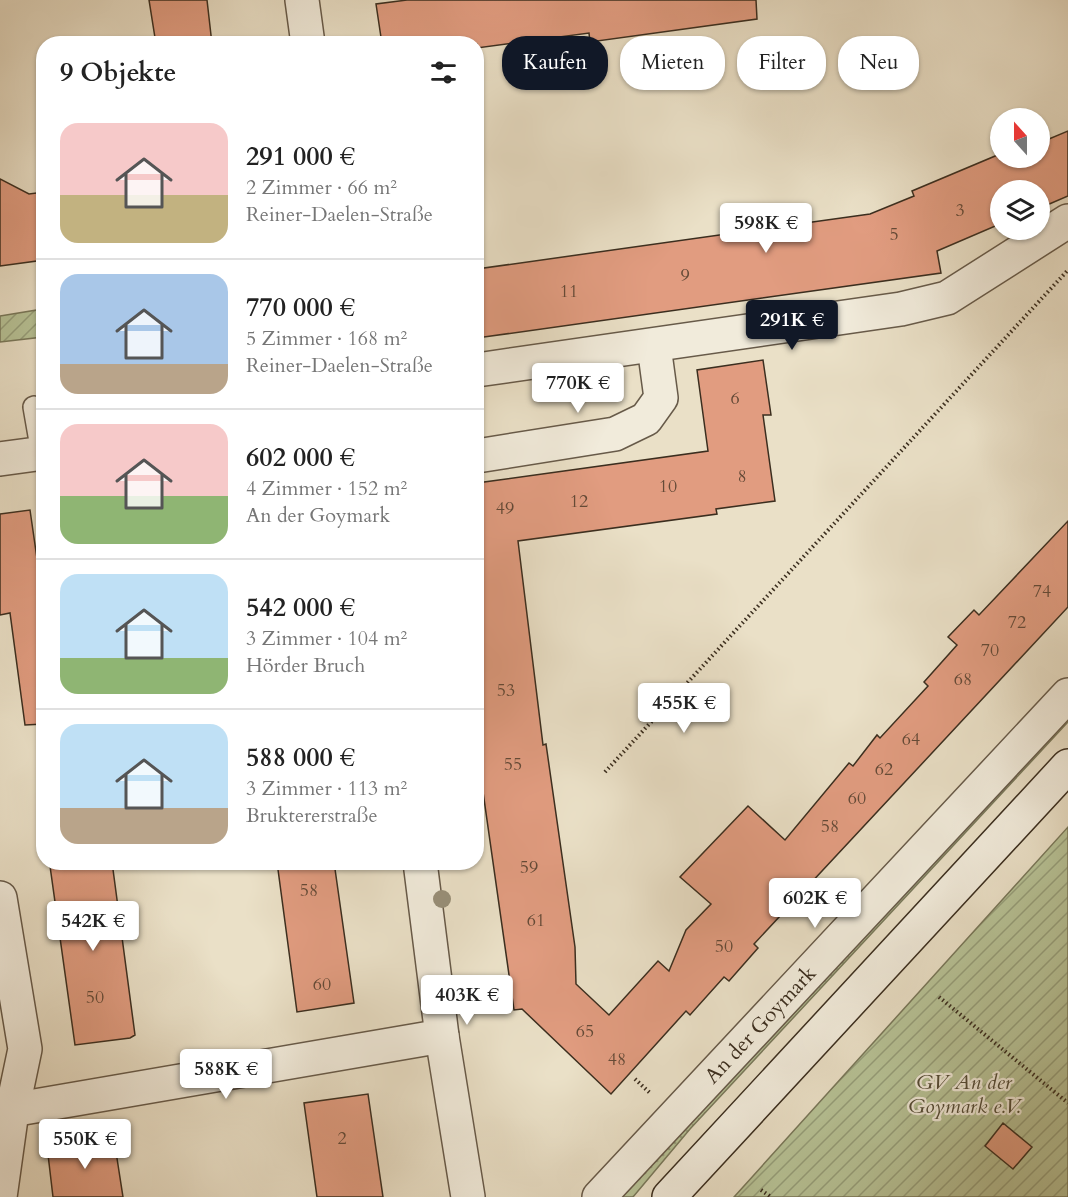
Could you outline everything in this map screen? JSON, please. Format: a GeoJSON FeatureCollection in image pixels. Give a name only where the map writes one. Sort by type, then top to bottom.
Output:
{"type":"FeatureCollection","features":[{"type":"Feature","properties":{"kind":"street"},"geometry":{"type":"LineString","coordinates":[[302,0],[307,36]]}},
{"type":"Feature","properties":{"kind":"street"},"geometry":{"type":"LineString","coordinates":[[484,369],[901,309],[947,298],[1068,221]]}},
{"type":"Feature","properties":{"kind":"street"},"geometry":{"type":"LineString","coordinates":[[484,455],[615,434],[646,418],[661,398],[654,346]]}},
{"type":"Feature","properties":{"kind":"street"},"geometry":{"type":"LineString","coordinates":[[0,459],[36,454]]}},
{"type":"Feature","properties":{"kind":"street","name":"An der Goymark"},"geometry":{"type":"LineString","coordinates":[[599,1197],[1068,695]]}},
{"type":"Feature","properties":{"kind":"street"},"geometry":{"type":"LineString","coordinates":[[669,1197],[1068,766]]}},
{"type":"Feature","properties":{"kind":"street"},"geometry":{"type":"LineString","coordinates":[[421,870],[442,1036],[468,1197]]}},
{"type":"Feature","properties":{"kind":"street"},"geometry":{"type":"LineString","coordinates":[[0,897],[25,1049],[6,1112],[0,1197]]}},
{"type":"Feature","properties":{"kind":"street"},"geometry":{"type":"LineString","coordinates":[[6,1112],[442,1036]]}},
{"type":"Feature","properties":{"kind":"lane"},"geometry":{"type":"LineString","coordinates":[[34,407],[36,417]]}},
{"type":"Feature","properties":{"kind":"path"},"geometry":{"type":"LineString","coordinates":[[605,772],[1068,270]]}},
{"type":"Feature","properties":{"kind":"path"},"geometry":{"type":"LineString","coordinates":[[939,997],[1068,1103]]}},
{"type":"Feature","properties":{"kind":"path"},"geometry":{"type":"LineString","coordinates":[[761,1190],[771,1197]]}},
{"type":"Feature","properties":{"kind":"green space"},"geometry":{"type":"Polygon","coordinates":[[[36,310],[36,338],[0,342],[0,316],[36,310]]]}},
{"type":"Feature","properties":{"kind":"green space"},"geometry":{"type":"Polygon","coordinates":[[[1068,715],[1068,722],[690,1129],[633,1197],[622,1197],[1068,715]]]}},
{"type":"Feature","properties":{"kind":"green space","name":"GV An der Goymark e.V."},"geometry":{"type":"Polygon","coordinates":[[[1068,827],[1068,1197],[734,1197],[1068,827]]]}},
{"type":"Feature","properties":{"kind":"building"},"geometry":{"type":"Polygon","coordinates":[[[149,0],[207,0],[211,36],[155,36],[149,0]]]}},
{"type":"Feature","properties":{"kind":"building"},"geometry":{"type":"Polygon","coordinates":[[[407,0],[756,0],[757,19],[620,36],[608,40],[608,36],[589,36],[589,33],[567,36],[502,36],[502,45],[484,47],[484,36],[381,36],[376,4],[407,0]]]}},
{"type":"Feature","properties":{"kind":"building"},"geometry":{"type":"Polygon","coordinates":[[[1068,131],[1068,196],[1050,204],[1050,180],[990,180],[990,228],[937,251],[941,273],[484,337],[484,268],[870,214],[914,196],[912,191],[990,158],[990,168],[1050,168],[1050,139],[1068,131]]]}},
{"type":"Feature","properties":{"kind":"building"},"geometry":{"type":"Polygon","coordinates":[[[0,179],[29,194],[36,193],[36,261],[0,266],[0,179]]]}},
{"type":"Feature","properties":{"kind":"building"},"geometry":{"type":"Polygon","coordinates":[[[763,360],[771,415],[763,415],[775,501],[716,509],[717,514],[518,541],[543,745],[546,744],[575,947],[576,984],[609,1015],[658,961],[669,971],[686,930],[711,904],[680,877],[748,806],[785,840],[849,763],[853,766],[877,735],[880,738],[928,686],[924,682],[957,645],[948,637],[974,610],[979,615],[1068,521],[1068,607],[754,944],[758,948],[729,981],[724,977],[690,1015],[686,1011],[611,1094],[522,1009],[514,1010],[484,799],[484,482],[708,451],[697,370],[763,360]]]}},
{"type":"Feature","properties":{"kind":"building"},"geometry":{"type":"Polygon","coordinates":[[[30,510],[36,552],[36,724],[25,725],[10,613],[0,615],[0,514],[30,510]]]}},
{"type":"Feature","properties":{"kind":"building"},"geometry":{"type":"Polygon","coordinates":[[[51,870],[113,870],[135,1035],[130,1038],[75,1045],[51,870]]]}},
{"type":"Feature","properties":{"kind":"building"},"geometry":{"type":"Polygon","coordinates":[[[278,870],[335,870],[354,1003],[297,1012],[278,870]]]}},
{"type":"Feature","properties":{"kind":"building"},"geometry":{"type":"Polygon","coordinates":[[[368,1094],[383,1197],[317,1197],[304,1103],[368,1094]]]}},
{"type":"Feature","properties":{"kind":"building"},"geometry":{"type":"Polygon","coordinates":[[[1003,1123],[1032,1147],[1013,1169],[985,1146],[1003,1123]]]}},
{"type":"Feature","properties":{"kind":"building"},"geometry":{"type":"Polygon","coordinates":[[[114,1139],[123,1197],[53,1197],[47,1146],[114,1139]]]}}]}
